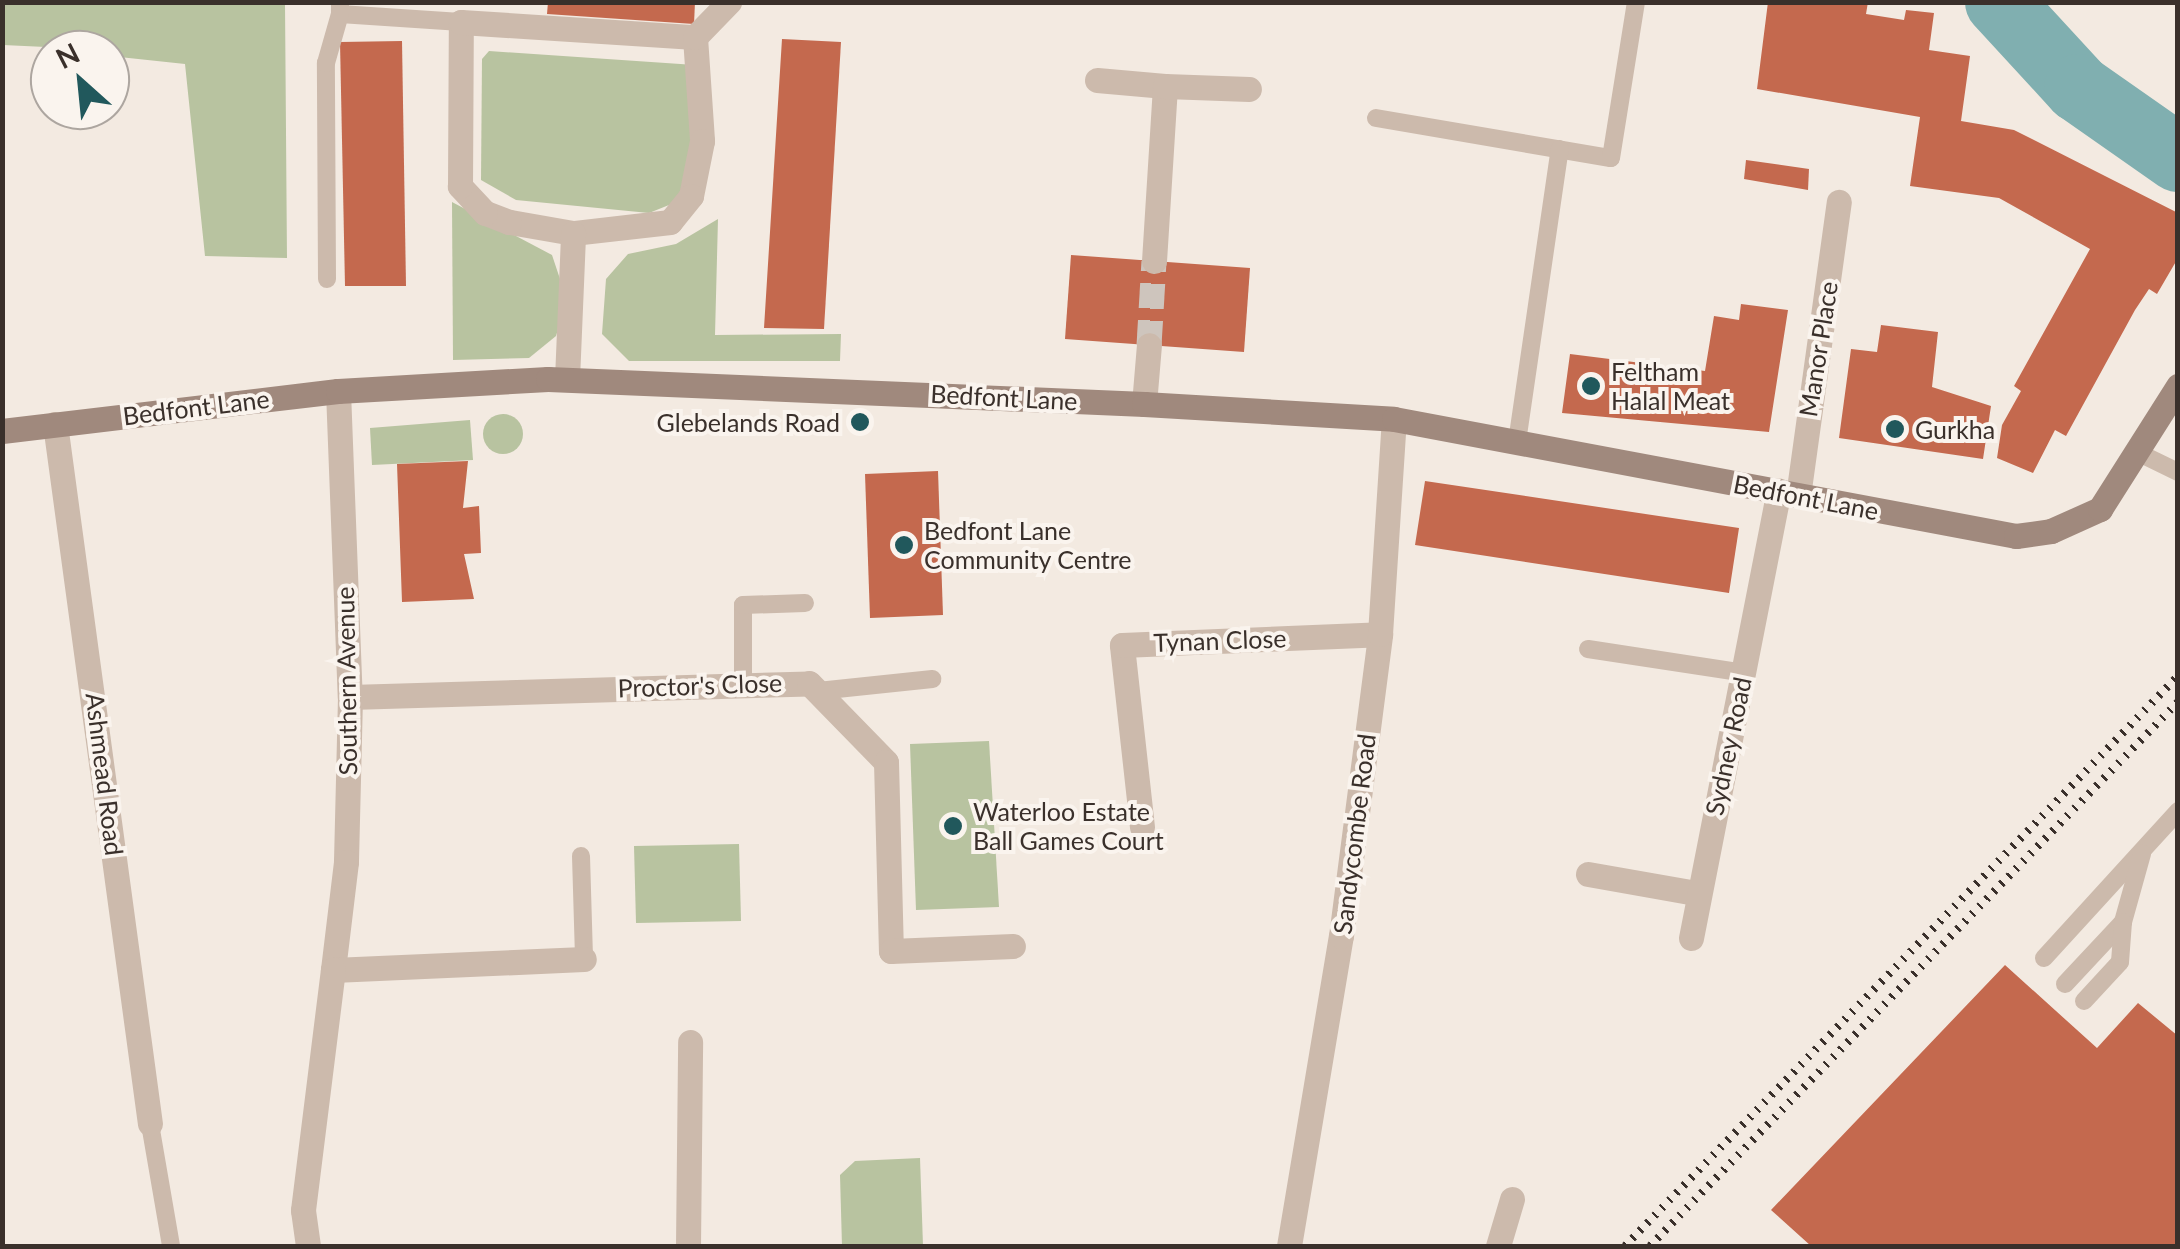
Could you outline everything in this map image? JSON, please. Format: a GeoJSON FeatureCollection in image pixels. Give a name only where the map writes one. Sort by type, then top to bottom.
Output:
{"type":"FeatureCollection","features":[{"type":"Feature","properties":{"kind":"main road","name":"Bedfont Lane"},"geometry":{"type":"LineString","coordinates":[[2,431],[338,391],[567,379],[1144,404],[1394,419],[1998,536],[2052,532],[2088,516],[2141,454],[2178,386]]}},
{"type":"Feature","properties":{"kind":"street"},"geometry":{"type":"LineString","coordinates":[[696,37],[461,22],[460,186],[497,218],[574,233],[655,228],[683,210],[702,142],[696,37],[729,2]]}},
{"type":"Feature","properties":{"kind":"street"},"geometry":{"type":"LineString","coordinates":[[1096,80],[1250,89]]}},
{"type":"Feature","properties":{"kind":"street"},"geometry":{"type":"LineString","coordinates":[[1154,261],[1165,86]]}},
{"type":"Feature","properties":{"kind":"street","name":"Manor Place"},"geometry":{"type":"LineString","coordinates":[[1789,493],[1840,202]]}},
{"type":"Feature","properties":{"kind":"street"},"geometry":{"type":"LineString","coordinates":[[567,379],[574,233]]}},
{"type":"Feature","properties":{"kind":"street"},"geometry":{"type":"LineString","coordinates":[[1144,404],[1148,345]]}},
{"type":"Feature","properties":{"kind":"street","name":"Southern Avenue"},"geometry":{"type":"LineString","coordinates":[[308,1246],[303,1210],[346,862],[350,697],[338,391]]}},
{"type":"Feature","properties":{"kind":"street","name":"Sandycombe Road"},"geometry":{"type":"LineString","coordinates":[[1289,1246],[1341,936],[1380,634],[1394,419]]}},
{"type":"Feature","properties":{"kind":"street","name":"Ashmead Road"},"geometry":{"type":"LineString","coordinates":[[55,424],[150,1124]]}},
{"type":"Feature","properties":{"kind":"street","name":"Sydney Road"},"geometry":{"type":"LineString","coordinates":[[1691,938],[1696,893],[1744,673],[1789,493]]}},
{"type":"Feature","properties":{"kind":"street","name":"Tynan Close"},"geometry":{"type":"LineString","coordinates":[[1142,826],[1122,645],[1380,634]]}},
{"type":"Feature","properties":{"kind":"street","name":"Proctor's Close"},"geometry":{"type":"LineString","coordinates":[[350,697],[809,683],[886,762],[891,951],[1013,946]]}},
{"type":"Feature","properties":{"kind":"street"},"geometry":{"type":"LineString","coordinates":[[1588,874],[1696,893]]}},
{"type":"Feature","properties":{"kind":"street"},"geometry":{"type":"LineString","coordinates":[[333,970],[584,958]]}},
{"type":"Feature","properties":{"kind":"street"},"geometry":{"type":"LineString","coordinates":[[688,1246],[690,1042]]}},
{"type":"Feature","properties":{"kind":"street"},"geometry":{"type":"LineString","coordinates":[[1498,1246],[1512,1200]]}},
{"type":"Feature","properties":{"kind":"lane"},"geometry":{"type":"LineString","coordinates":[[1376,118],[1612,158],[1636,2]]}},
{"type":"Feature","properties":{"kind":"lane"},"geometry":{"type":"LineString","coordinates":[[327,279],[326,63],[340,8],[461,22]]}},
{"type":"Feature","properties":{"kind":"lane"},"geometry":{"type":"LineString","coordinates":[[1517,442],[1560,149]]}},
{"type":"Feature","properties":{"kind":"lane"},"geometry":{"type":"LineString","coordinates":[[2141,454],[2178,472]]}},
{"type":"Feature","properties":{"kind":"lane"},"geometry":{"type":"LineString","coordinates":[[743,683],[742,605],[805,604]]}},
{"type":"Feature","properties":{"kind":"lane"},"geometry":{"type":"LineString","coordinates":[[1588,649],[1744,673]]}},
{"type":"Feature","properties":{"kind":"lane"},"geometry":{"type":"LineString","coordinates":[[818,691],[932,680]]}},
{"type":"Feature","properties":{"kind":"lane"},"geometry":{"type":"LineString","coordinates":[[2044,958],[2178,811]]}},
{"type":"Feature","properties":{"kind":"lane"},"geometry":{"type":"LineString","coordinates":[[2084,1001],[2120,962],[2124,922],[2144,849]]}},
{"type":"Feature","properties":{"kind":"lane"},"geometry":{"type":"LineString","coordinates":[[581,856],[584,958]]}},
{"type":"Feature","properties":{"kind":"lane"},"geometry":{"type":"LineString","coordinates":[[2065,984],[2124,922]]}},
{"type":"Feature","properties":{"kind":"lane"},"geometry":{"type":"LineString","coordinates":[[150,1124],[171,1246]]}},
{"type":"Feature","properties":{"kind":"green space"},"geometry":{"type":"Polygon","coordinates":[[[2,3],[285,3],[287,258],[205,256],[185,64],[130,58],[130,30],[30,30],[30,46],[3,45],[2,3]]]}},
{"type":"Feature","properties":{"kind":"green space"},"geometry":{"type":"Polygon","coordinates":[[[489,51],[695,65],[695,134],[679,201],[649,213],[516,200],[481,180],[482,59],[489,51]]]}},
{"type":"Feature","properties":{"kind":"green space"},"geometry":{"type":"Polygon","coordinates":[[[452,202],[552,255],[564,291],[562,317],[556,336],[529,358],[453,360],[452,202]]]}},
{"type":"Feature","properties":{"kind":"green space"},"geometry":{"type":"Polygon","coordinates":[[[718,219],[715,335],[841,334],[840,361],[629,361],[602,334],[606,279],[628,254],[676,244],[718,219]]]}},
{"type":"Feature","properties":{"kind":"green space"},"geometry":{"type":"Polygon","coordinates":[[[503,414],[517,420],[523,434],[517,448],[503,454],[489,448],[483,434],[489,420],[503,414]]]}},
{"type":"Feature","properties":{"kind":"green space"},"geometry":{"type":"Polygon","coordinates":[[[470,420],[473,460],[372,465],[370,428],[470,420]]]}},
{"type":"Feature","properties":{"kind":"green space","name":"Waterloo Estate Ball Games Court"},"geometry":{"type":"Polygon","coordinates":[[[989,741],[999,907],[916,910],[910,744],[989,741]]]}},
{"type":"Feature","properties":{"kind":"green space"},"geometry":{"type":"Polygon","coordinates":[[[739,844],[741,921],[636,923],[634,846],[739,844]]]}},
{"type":"Feature","properties":{"kind":"green space"},"geometry":{"type":"Polygon","coordinates":[[[920,1158],[923,1246],[842,1246],[840,1175],[855,1161],[920,1158]]]}},
{"type":"Feature","properties":{"kind":"building"},"geometry":{"type":"Polygon","coordinates":[[[548,2],[695,2],[694,24],[547,14],[548,2]]]}},
{"type":"Feature","properties":{"kind":"building"},"geometry":{"type":"Polygon","coordinates":[[[1768,2],[1868,2],[1866,14],[1904,20],[1906,10],[1934,13],[1929,50],[1970,56],[1961,121],[2014,130],[2178,213],[2178,258],[2157,294],[2149,289],[2066,436],[2055,430],[2033,473],[1997,458],[2002,425],[2021,391],[2014,386],[2090,249],[1999,198],[1910,186],[1920,117],[1757,89],[1768,2]]]}},
{"type":"Feature","properties":{"kind":"building"},"geometry":{"type":"Polygon","coordinates":[[[782,39],[841,42],[824,329],[764,328],[782,39]]]}},
{"type":"Feature","properties":{"kind":"building"},"geometry":{"type":"Polygon","coordinates":[[[402,41],[406,286],[345,286],[340,42],[402,41]]]}},
{"type":"Feature","properties":{"kind":"building"},"geometry":{"type":"Polygon","coordinates":[[[1746,160],[1809,169],[1808,190],[1744,179],[1746,160]]]}},
{"type":"Feature","properties":{"kind":"building"},"geometry":{"type":"Polygon","coordinates":[[[1071,255],[1250,268],[1244,352],[1065,339],[1071,255]]]}},
{"type":"Feature","properties":{"kind":"building"},"geometry":{"type":"Polygon","coordinates":[[[1741,304],[1788,310],[1769,432],[1562,413],[1570,354],[1705,371],[1714,316],[1739,320],[1741,304]]]}},
{"type":"Feature","properties":{"kind":"building"},"geometry":{"type":"Polygon","coordinates":[[[1881,325],[1938,332],[1932,387],[1991,406],[1983,459],[1839,438],[1851,349],[1877,352],[1881,325]]]}},
{"type":"Feature","properties":{"kind":"building"},"geometry":{"type":"Polygon","coordinates":[[[468,461],[463,508],[479,506],[481,553],[464,554],[474,599],[402,602],[397,464],[468,461]]]}},
{"type":"Feature","properties":{"kind":"building","name":"Bedfont Lane Community Centre"},"geometry":{"type":"Polygon","coordinates":[[[938,471],[943,615],[870,618],[865,474],[938,471]]]}},
{"type":"Feature","properties":{"kind":"building"},"geometry":{"type":"Polygon","coordinates":[[[1425,481],[1739,528],[1729,593],[1415,545],[1425,481]]]}},
{"type":"Feature","properties":{"kind":"building"},"geometry":{"type":"Polygon","coordinates":[[[2005,965],[2097,1048],[2138,1003],[2178,1036],[2178,1246],[1811,1246],[1771,1210],[2005,965]]]}},
{"type":"Feature","properties":{"kind":"waterway"},"geometry":{"type":"LineString","coordinates":[[1999,2],[2078,88],[2178,158]]}},
{"type":"Feature","properties":{"kind":"tunnel"},"geometry":{"type":"LineString","coordinates":[[1149,345],[1154,261]]}},
{"type":"Feature","properties":{"kind":"railway"},"geometry":{"type":"LineString","coordinates":[[1625,1246],[2178,676]]}},
{"type":"Feature","properties":{"kind":"railway"},"geometry":{"type":"LineString","coordinates":[[1650,1246],[2178,702]]}},
{"type":"Feature","properties":{"kind":"place","name":"Feltham Halal Meat"},"geometry":{"type":"Point","coordinates":[1591,386]}},
{"type":"Feature","properties":{"kind":"place","name":"Glebelands Road"},"geometry":{"type":"Point","coordinates":[860,422]}},
{"type":"Feature","properties":{"kind":"place","name":"Gurkha"},"geometry":{"type":"Point","coordinates":[1895,429]}},
{"type":"Feature","properties":{"kind":"place","name":"Bedfont Lane Community Centre"},"geometry":{"type":"Point","coordinates":[904,545]}},
{"type":"Feature","properties":{"kind":"place","name":"Waterloo Estate Ball Games Court"},"geometry":{"type":"Point","coordinates":[953,826]}}]}
